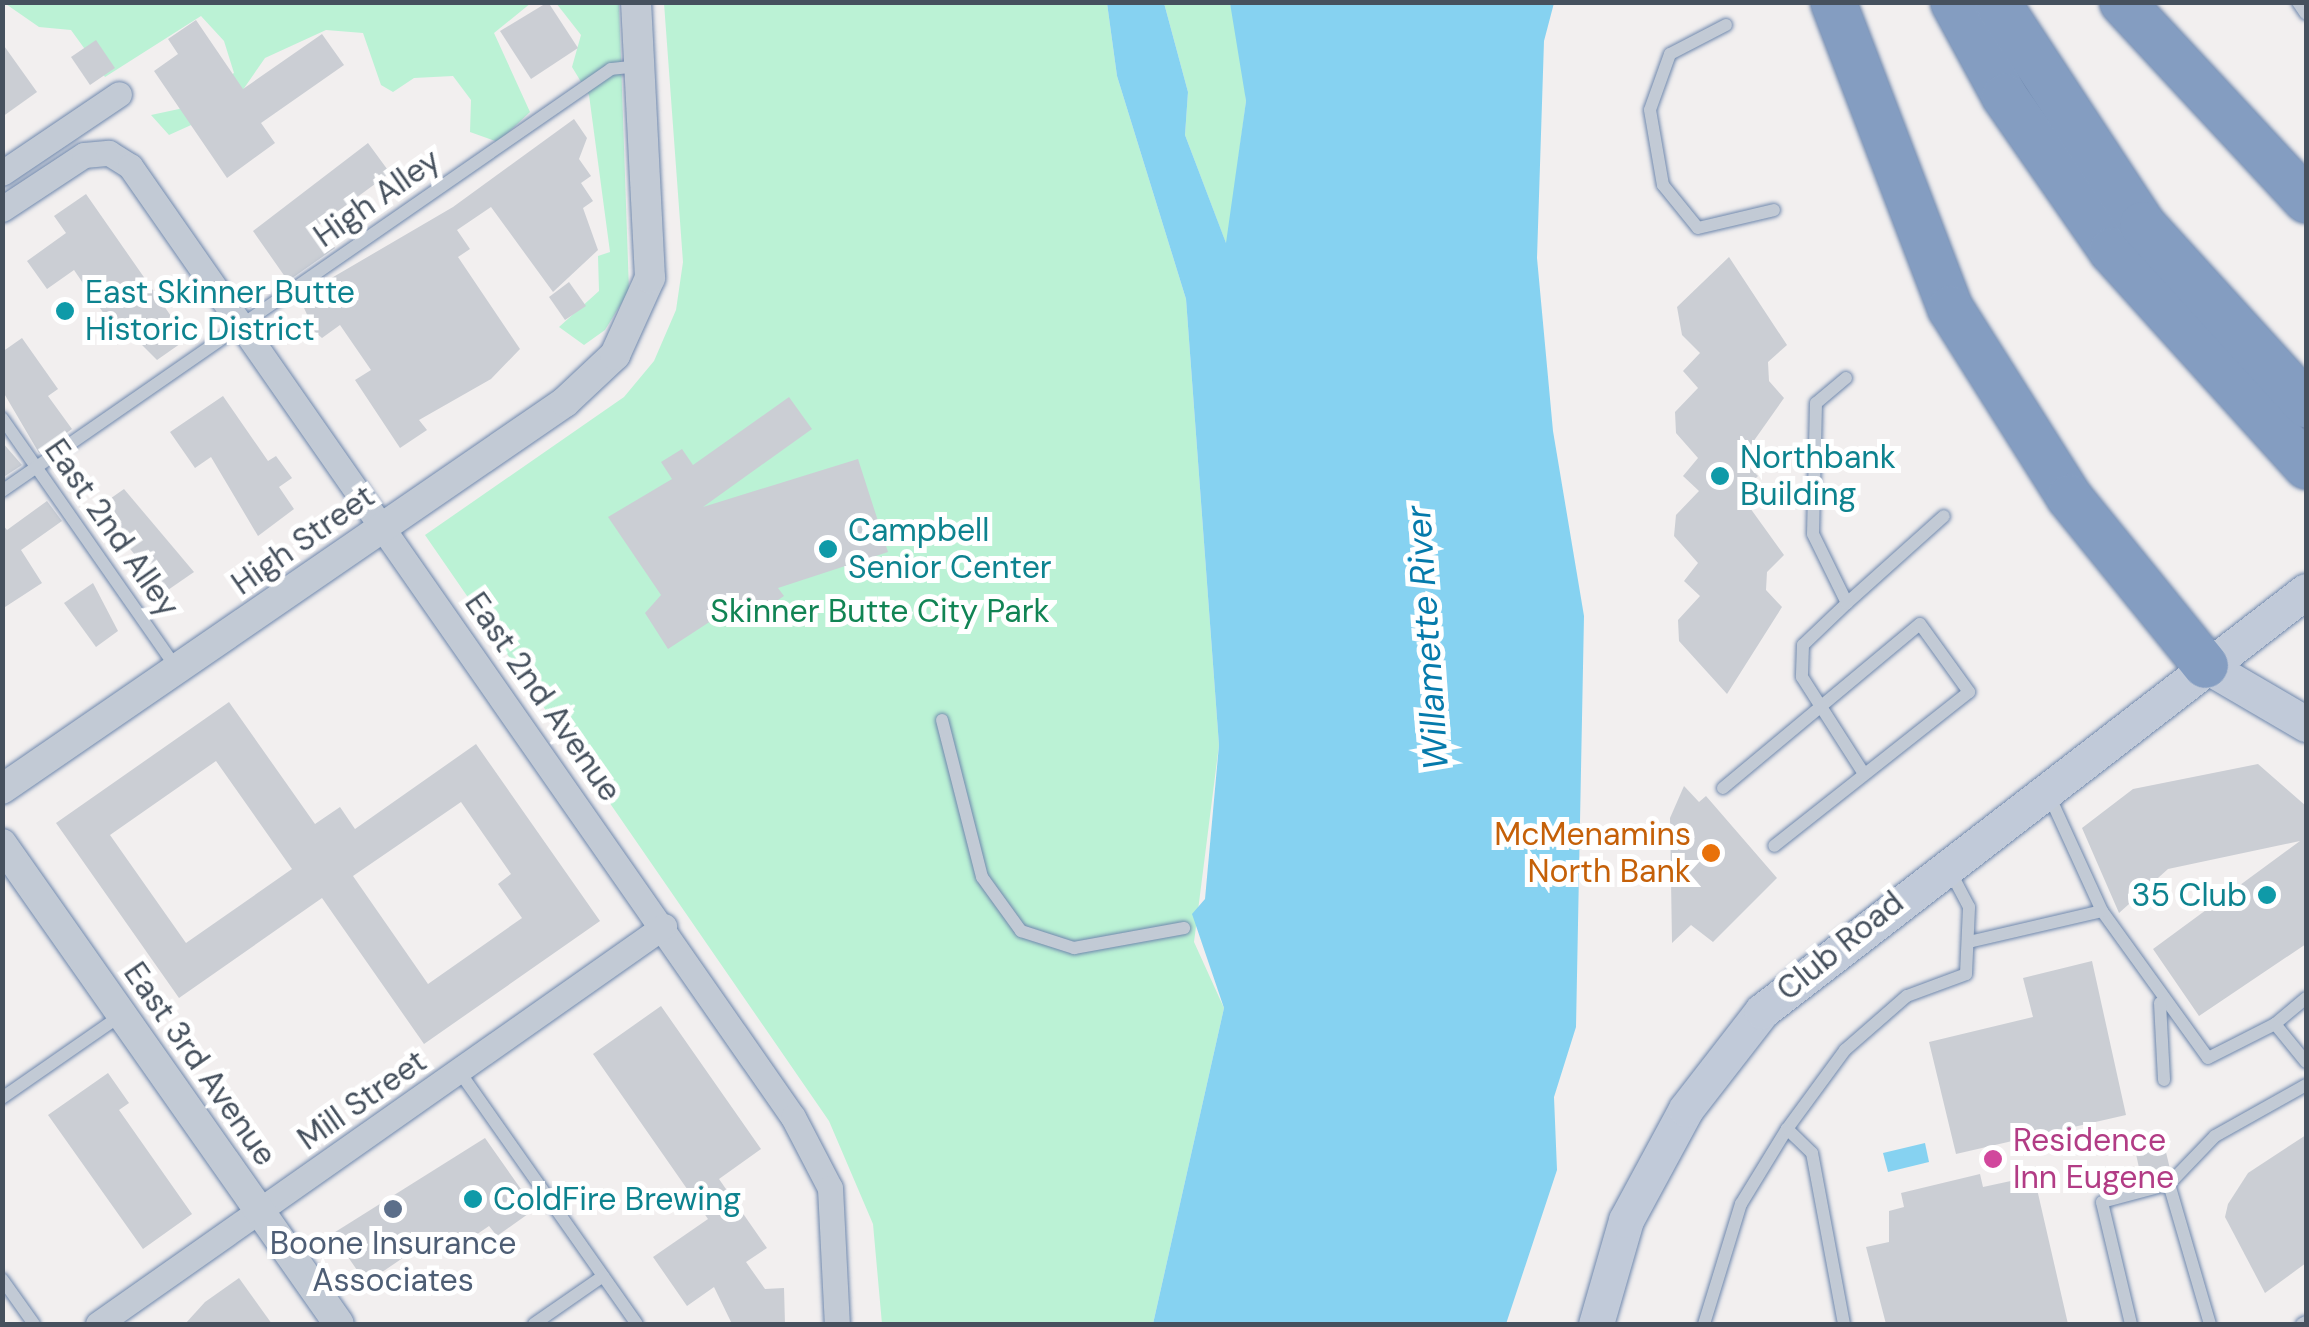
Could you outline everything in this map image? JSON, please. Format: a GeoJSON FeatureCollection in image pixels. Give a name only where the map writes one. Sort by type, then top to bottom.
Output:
{"type":"FeatureCollection","features":[{"type":"Feature","properties":{"kind":"highway"},"geometry":{"type":"LineString","coordinates":[[1832,2],[1950,308],[2069,496],[2205,665]]}},
{"type":"Feature","properties":{"kind":"highway"},"geometry":{"type":"LineString","coordinates":[[1954,2],[2004,96],[2111,250],[2305,464]]}},
{"type":"Feature","properties":{"kind":"highway"},"geometry":{"type":"LineString","coordinates":[[1997,2],[2142,224],[2306,404]]}},
{"type":"Feature","properties":{"kind":"highway"},"geometry":{"type":"LineString","coordinates":[[2122,2],[2306,200]]}},
{"type":"Feature","properties":{"kind":"main road","name":"Club Road"},"geometry":{"type":"LineString","coordinates":[[1596,1324],[1626,1220],[1686,1109],[1762,1011],[1946,862],[2306,591]]}},
{"type":"Feature","properties":{"kind":"main road"},"geometry":{"type":"LineString","coordinates":[[2205,665],[2306,724]]}},
{"type":"Feature","properties":{"kind":"street"},"geometry":{"type":"LineString","coordinates":[[636,2],[640,66]]}},
{"type":"Feature","properties":{"kind":"street","name":"High Street"},"geometry":{"type":"LineString","coordinates":[[2,789],[575,394],[629,334],[650,259],[640,66]]}},
{"type":"Feature","properties":{"kind":"street"},"geometry":{"type":"LineString","coordinates":[[2,173],[119,94]]}},
{"type":"Feature","properties":{"kind":"street","name":"East 2nd Avenue"},"geometry":{"type":"LineString","coordinates":[[2,210],[78,158],[102,152],[130,166],[664,926],[793,1117],[830,1188],[837,1324]]}},
{"type":"Feature","properties":{"kind":"street","name":"East 3rd Avenue"},"geometry":{"type":"LineString","coordinates":[[2,844],[339,1324]]}},
{"type":"Feature","properties":{"kind":"street","name":"Mill Street"},"geometry":{"type":"LineString","coordinates":[[98,1324],[664,926]]}},
{"type":"Feature","properties":{"kind":"lane"},"geometry":{"type":"LineString","coordinates":[[2298,2],[2306,14]]}},
{"type":"Feature","properties":{"kind":"lane"},"geometry":{"type":"LineString","coordinates":[[1726,25],[1670,54],[1650,110],[1663,185],[1698,228],[1774,210]]}},
{"type":"Feature","properties":{"kind":"lane","name":"High Alley"},"geometry":{"type":"LineString","coordinates":[[2,491],[611,69],[640,66]]}},
{"type":"Feature","properties":{"kind":"lane"},"geometry":{"type":"LineString","coordinates":[[1846,378],[1816,403],[1813,534],[1847,603]]}},
{"type":"Feature","properties":{"kind":"lane","name":"East 2nd Alley"},"geometry":{"type":"LineString","coordinates":[[2,418],[177,670]]}},
{"type":"Feature","properties":{"kind":"lane"},"geometry":{"type":"LineString","coordinates":[[1862,772],[1815,706],[1802,677],[1803,645],[1944,516]]}},
{"type":"Feature","properties":{"kind":"lane"},"geometry":{"type":"LineString","coordinates":[[1722,788],[1815,706],[1920,624],[1970,692],[1862,772],[1774,846]]}},
{"type":"Feature","properties":{"kind":"lane"},"geometry":{"type":"LineString","coordinates":[[942,720],[982,877],[1021,931],[1074,948],[1184,928]]}},
{"type":"Feature","properties":{"kind":"lane"},"geometry":{"type":"LineString","coordinates":[[2046,786],[2102,912],[2160,1003],[2208,1058],[2275,1024],[2306,998]]}},
{"type":"Feature","properties":{"kind":"lane"},"geometry":{"type":"LineString","coordinates":[[1704,1324],[1741,1204],[1788,1129],[1845,1050],[1907,996],[1966,974],[1973,941],[1968,906],[1946,862]]}},
{"type":"Feature","properties":{"kind":"lane"},"geometry":{"type":"LineString","coordinates":[[1973,941],[2102,912]]}},
{"type":"Feature","properties":{"kind":"lane"},"geometry":{"type":"LineString","coordinates":[[2160,1003],[2164,1080]]}},
{"type":"Feature","properties":{"kind":"lane"},"geometry":{"type":"LineString","coordinates":[[2,1098],[122,1014]]}},
{"type":"Feature","properties":{"kind":"lane"},"geometry":{"type":"LineString","coordinates":[[2275,1024],[2306,1062]]}},
{"type":"Feature","properties":{"kind":"lane"},"geometry":{"type":"LineString","coordinates":[[459,1071],[637,1324]]}},
{"type":"Feature","properties":{"kind":"lane"},"geometry":{"type":"LineString","coordinates":[[2130,1324],[2102,1202],[2169,1184],[2216,1136],[2306,1085]]}},
{"type":"Feature","properties":{"kind":"lane"},"geometry":{"type":"LineString","coordinates":[[1788,1129],[1812,1153],[1844,1324]]}},
{"type":"Feature","properties":{"kind":"lane"},"geometry":{"type":"LineString","coordinates":[[2169,1184],[2210,1324]]}},
{"type":"Feature","properties":{"kind":"lane"},"geometry":{"type":"LineString","coordinates":[[534,1324],[603,1276]]}},
{"type":"Feature","properties":{"kind":"lane"},"geometry":{"type":"LineString","coordinates":[[2,1279],[34,1324]]}},
{"type":"Feature","properties":{"kind":"green space"},"geometry":{"type":"Polygon","coordinates":[[[3,2],[531,3],[494,33],[530,112],[498,142],[470,132],[471,100],[453,76],[414,78],[393,92],[381,85],[363,33],[326,30],[265,58],[231,107],[169,135],[151,115],[179,109],[234,73],[224,41],[201,16],[105,77],[71,30],[39,27],[3,2]]]}},
{"type":"Feature","properties":{"kind":"green space"},"geometry":{"type":"Polygon","coordinates":[[[556,3],[619,3],[629,291],[605,330],[584,345],[559,327],[599,291],[598,256],[610,252],[589,95],[572,67],[581,35],[556,3]]]}},
{"type":"Feature","properties":{"kind":"green space","name":"Skinner Butte City Park"},"geometry":{"type":"Polygon","coordinates":[[[664,3],[1107,3],[1117,76],[1186,299],[1219,745],[1194,942],[1224,1008],[1153,1324],[882,1324],[873,1224],[829,1121],[425,535],[624,397],[654,361],[676,310],[683,262],[664,3]]]}},
{"type":"Feature","properties":{"kind":"green space"},"geometry":{"type":"Polygon","coordinates":[[[1164,3],[1230,3],[1239,37],[1246,101],[1227,246],[1185,135],[1188,92],[1164,3]]]}},
{"type":"Feature","properties":{"kind":"water","name":"Willamette River"},"geometry":{"type":"Polygon","coordinates":[[[1107,3],[1164,3],[1188,92],[1185,135],[1226,243],[1246,101],[1230,3],[1554,3],[1544,41],[1537,258],[1553,431],[1584,616],[1576,1027],[1554,1097],[1557,1170],[1506,1324],[1153,1324],[1224,1008],[1192,914],[1205,899],[1219,745],[1186,299],[1117,76],[1107,3]]]}},
{"type":"Feature","properties":{"kind":"water"},"geometry":{"type":"Polygon","coordinates":[[[1925,1143],[1929,1162],[1888,1172],[1883,1153],[1925,1143]]]}},
{"type":"Feature","properties":{"kind":"building"},"geometry":{"type":"Polygon","coordinates":[[[548,2],[578,48],[531,79],[500,31],[548,2]]]}},
{"type":"Feature","properties":{"kind":"building"},"geometry":{"type":"Polygon","coordinates":[[[196,20],[243,89],[322,34],[344,65],[261,123],[275,143],[227,178],[154,71],[178,54],[168,39],[196,20]]]}},
{"type":"Feature","properties":{"kind":"building"},"geometry":{"type":"Polygon","coordinates":[[[96,40],[115,68],[90,85],[71,57],[96,40]]]}},
{"type":"Feature","properties":{"kind":"building"},"geometry":{"type":"Polygon","coordinates":[[[2,43],[37,92],[2,117],[2,43]]]}},
{"type":"Feature","properties":{"kind":"building"},"geometry":{"type":"Polygon","coordinates":[[[574,119],[587,138],[579,159],[591,176],[581,183],[593,201],[583,208],[598,250],[553,292],[491,207],[457,230],[470,249],[458,257],[520,349],[491,379],[419,420],[427,430],[400,448],[355,380],[371,370],[340,325],[322,338],[315,332],[299,297],[453,207],[574,119]]]}},
{"type":"Feature","properties":{"kind":"building"},"geometry":{"type":"Polygon","coordinates":[[[368,143],[390,173],[319,225],[335,248],[288,281],[253,231],[368,143]]]}},
{"type":"Feature","properties":{"kind":"building"},"geometry":{"type":"Polygon","coordinates":[[[86,194],[187,339],[157,360],[122,325],[115,330],[74,270],[47,289],[27,261],[66,233],[54,216],[86,194]]]}},
{"type":"Feature","properties":{"kind":"building","name":"Northbank Building"},"geometry":{"type":"Polygon","coordinates":[[[1729,257],[1787,345],[1768,362],[1769,381],[1784,398],[1741,459],[1758,476],[1740,494],[1784,555],[1767,572],[1766,590],[1782,607],[1727,694],[1679,641],[1678,620],[1700,596],[1684,581],[1698,563],[1674,536],[1676,515],[1699,491],[1683,476],[1698,458],[1676,433],[1675,412],[1698,388],[1683,371],[1700,353],[1682,335],[1677,307],[1729,257]]]}},
{"type":"Feature","properties":{"kind":"building"},"geometry":{"type":"Polygon","coordinates":[[[569,282],[586,306],[565,320],[549,297],[569,282]]]}},
{"type":"Feature","properties":{"kind":"building"},"geometry":{"type":"Polygon","coordinates":[[[22,338],[58,389],[48,396],[72,429],[39,453],[2,390],[2,352],[22,338]]]}},
{"type":"Feature","properties":{"kind":"building"},"geometry":{"type":"Polygon","coordinates":[[[223,396],[268,461],[276,456],[292,478],[279,487],[294,509],[258,536],[211,457],[195,468],[170,432],[223,396]]]}},
{"type":"Feature","properties":{"kind":"building","name":"Campbell Senior Center"},"geometry":{"type":"Polygon","coordinates":[[[789,397],[812,429],[703,507],[858,459],[888,552],[778,588],[784,596],[745,622],[734,606],[668,649],[645,613],[661,595],[608,517],[672,479],[661,462],[682,449],[693,465],[789,397]]]}},
{"type":"Feature","properties":{"kind":"building"},"geometry":{"type":"Polygon","coordinates":[[[2,442],[22,465],[2,478],[2,442]]]}},
{"type":"Feature","properties":{"kind":"building"},"geometry":{"type":"Polygon","coordinates":[[[124,489],[194,572],[165,592],[97,508],[124,489]]]}},
{"type":"Feature","properties":{"kind":"building"},"geometry":{"type":"Polygon","coordinates":[[[47,501],[62,521],[21,550],[42,583],[2,609],[2,524],[7,530],[47,501]]]}},
{"type":"Feature","properties":{"kind":"building"},"geometry":{"type":"Polygon","coordinates":[[[93,583],[118,631],[96,647],[64,603],[93,583]]]}},
{"type":"Feature","properties":{"kind":"building"},"geometry":{"type":"Polygon","coordinates":[[[229,702],[315,824],[340,807],[355,829],[476,744],[600,921],[424,1044],[322,898],[179,998],[56,823],[229,702]],[[216,761],[110,835],[186,943],[292,869],[216,761]],[[461,802],[353,876],[428,984],[522,918],[498,884],[511,874],[461,802]]]}},
{"type":"Feature","properties":{"kind":"building","name":"35 Club"},"geometry":{"type":"Polygon","coordinates":[[[2258,764],[2306,806],[2306,944],[2199,1016],[2153,949],[2300,841],[2168,869],[2119,913],[2082,828],[2133,789],[2258,764]]]}},
{"type":"Feature","properties":{"kind":"building","name":"McMenamins North Bank"},"geometry":{"type":"Polygon","coordinates":[[[1684,786],[1699,802],[1706,796],[1777,878],[1713,942],[1691,925],[1672,943],[1670,818],[1684,786]]]}},
{"type":"Feature","properties":{"kind":"building"},"geometry":{"type":"Polygon","coordinates":[[[2092,961],[2126,1115],[1956,1154],[1929,1042],[2033,1017],[2023,978],[2092,961]]]}},
{"type":"Feature","properties":{"kind":"building"},"geometry":{"type":"Polygon","coordinates":[[[661,1006],[761,1149],[719,1179],[767,1248],[746,1262],[765,1289],[784,1288],[785,1324],[732,1324],[714,1287],[687,1306],[653,1257],[708,1219],[593,1054],[661,1006]]]}},
{"type":"Feature","properties":{"kind":"building"},"geometry":{"type":"Polygon","coordinates":[[[108,1073],[129,1103],[119,1110],[192,1214],[143,1249],[48,1115],[108,1073]]]}},
{"type":"Feature","properties":{"kind":"building"},"geometry":{"type":"Polygon","coordinates":[[[2306,1135],[2306,1263],[2265,1293],[2225,1217],[2228,1204],[2248,1173],[2306,1135]]]}},
{"type":"Feature","properties":{"kind":"building"},"geometry":{"type":"Polygon","coordinates":[[[485,1138],[535,1209],[497,1236],[489,1226],[454,1250],[441,1232],[366,1283],[332,1234],[485,1138]]]}},
{"type":"Feature","properties":{"kind":"building"},"geometry":{"type":"Polygon","coordinates":[[[2165,1148],[2170,1169],[2141,1177],[2136,1154],[2165,1148]]]}},
{"type":"Feature","properties":{"kind":"building"},"geometry":{"type":"Polygon","coordinates":[[[1980,1174],[1983,1187],[2034,1176],[2068,1324],[1886,1324],[1866,1247],[1889,1242],[1889,1211],[1904,1207],[1901,1193],[1980,1174]]]}},
{"type":"Feature","properties":{"kind":"building"},"geometry":{"type":"Polygon","coordinates":[[[239,1278],[272,1324],[185,1324],[205,1302],[239,1278]]]}},
{"type":"Feature","properties":{"kind":"place","name":"East Skinner Butte Historic District"},"geometry":{"type":"Point","coordinates":[65,311]}},
{"type":"Feature","properties":{"kind":"place","name":"Northbank Building"},"geometry":{"type":"Point","coordinates":[1720,476]}},
{"type":"Feature","properties":{"kind":"place","name":"Campbell Senior Center"},"geometry":{"type":"Point","coordinates":[828,549]}},
{"type":"Feature","properties":{"kind":"place","name":"McMenamins North Bank"},"geometry":{"type":"Point","coordinates":[1711,853]}},
{"type":"Feature","properties":{"kind":"place","name":"35 Club"},"geometry":{"type":"Point","coordinates":[2267,895]}},
{"type":"Feature","properties":{"kind":"place","name":"Residence Inn Eugene"},"geometry":{"type":"Point","coordinates":[1993,1159]}},
{"type":"Feature","properties":{"kind":"place","name":"ColdFire Brewing"},"geometry":{"type":"Point","coordinates":[473,1199]}},
{"type":"Feature","properties":{"kind":"place","name":"Boone Insurance Associates"},"geometry":{"type":"Point","coordinates":[393,1209]}}]}
